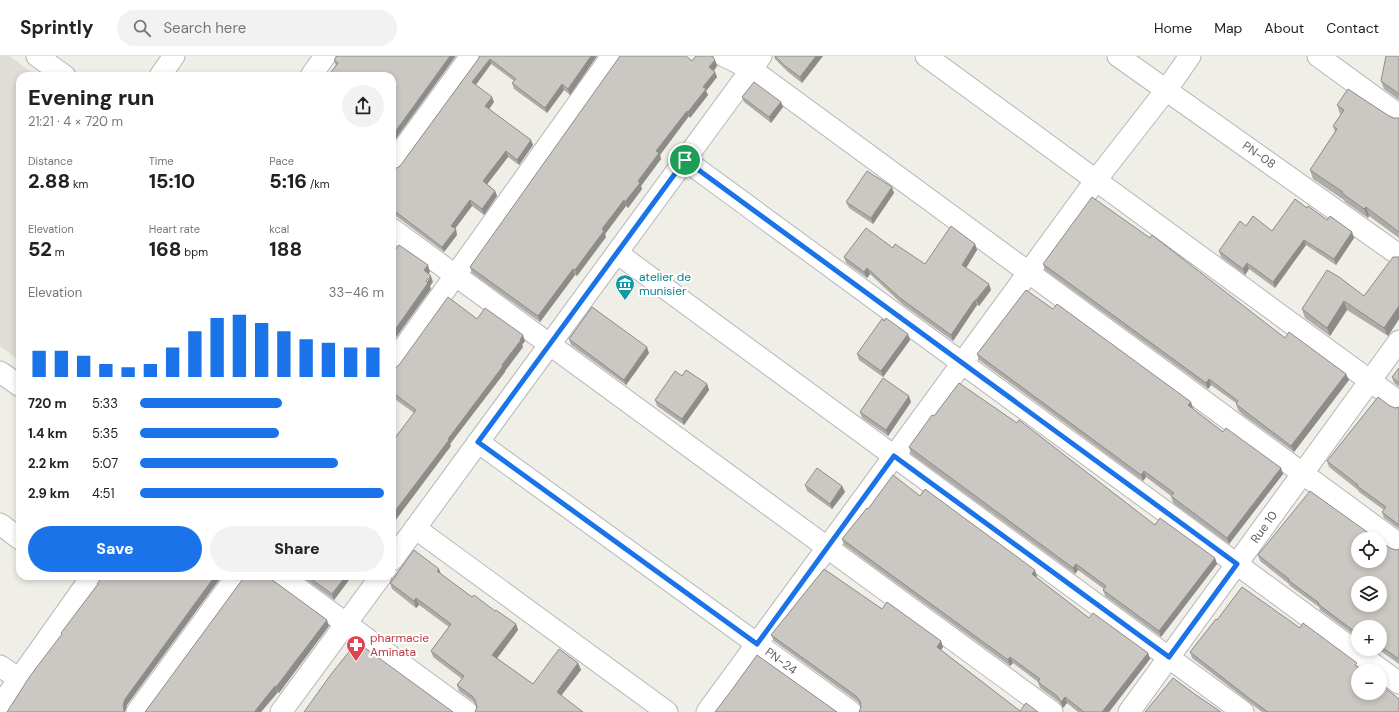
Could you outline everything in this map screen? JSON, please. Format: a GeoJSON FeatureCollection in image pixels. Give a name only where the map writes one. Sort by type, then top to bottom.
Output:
{"type":"FeatureCollection","features":[{"type":"Feature","properties":{"kind":"street"},"geometry":{"type":"LineString","coordinates":[[163,72],[174,56]]}},
{"type":"Feature","properties":{"kind":"street"},"geometry":{"type":"LineString","coordinates":[[314,72],[326,56]]}},
{"type":"Feature","properties":{"kind":"street"},"geometry":{"type":"LineString","coordinates":[[396,159],[471,56]]}},
{"type":"Feature","properties":{"kind":"street"},"geometry":{"type":"LineString","coordinates":[[396,358],[612,56]]}},
{"type":"Feature","properties":{"kind":"street"},"geometry":{"type":"LineString","coordinates":[[724,56],[756,62],[1029,272],[1399,544]]}},
{"type":"Feature","properties":{"kind":"street"},"geometry":{"type":"LineString","coordinates":[[926,56],[1399,402]]}},
{"type":"Feature","properties":{"kind":"street","name":"PN-08"},"geometry":{"type":"LineString","coordinates":[[1118,56],[1167,89],[1399,255]]}},
{"type":"Feature","properties":{"kind":"street"},"geometry":{"type":"LineString","coordinates":[[707,712],[1096,180],[1167,89],[1190,56]]}},
{"type":"Feature","properties":{"kind":"street"},"geometry":{"type":"LineString","coordinates":[[1318,56],[1399,115]]}},
{"type":"Feature","properties":{"kind":"street"},"geometry":{"type":"LineString","coordinates":[[45,58],[61,72]]}},
{"type":"Feature","properties":{"kind":"street"},"geometry":{"type":"LineString","coordinates":[[396,554],[756,62]]}},
{"type":"Feature","properties":{"kind":"street"},"geometry":{"type":"LineString","coordinates":[[685,160],[1399,683]]}},
{"type":"Feature","properties":{"kind":"street"},"geometry":{"type":"LineString","coordinates":[[396,232],[1052,712]]}},
{"type":"Feature","properties":{"kind":"street"},"geometry":{"type":"LineString","coordinates":[[616,253],[1243,712]]}},
{"type":"Feature","properties":{"kind":"street","name":"Rue 10"},"geometry":{"type":"LineString","coordinates":[[1129,712],[1399,341]]}},
{"type":"Feature","properties":{"kind":"street"},"geometry":{"type":"LineString","coordinates":[[0,372],[16,383]]}},
{"type":"Feature","properties":{"kind":"street","name":"PN-24"},"geometry":{"type":"LineString","coordinates":[[478,442],[851,712]]}},
{"type":"Feature","properties":{"kind":"street"},"geometry":{"type":"LineString","coordinates":[[0,524],[16,536]]}},
{"type":"Feature","properties":{"kind":"street"},"geometry":{"type":"LineString","coordinates":[[415,528],[667,712]]}},
{"type":"Feature","properties":{"kind":"street"},"geometry":{"type":"LineString","coordinates":[[0,706],[19,680],[81,580]]}},
{"type":"Feature","properties":{"kind":"street"},"geometry":{"type":"LineString","coordinates":[[137,712],[234,580]]}},
{"type":"Feature","properties":{"kind":"street"},"geometry":{"type":"LineString","coordinates":[[286,580],[467,712]]}},
{"type":"Feature","properties":{"kind":"street"},"geometry":{"type":"LineString","coordinates":[[281,712],[378,580]]}},
{"type":"Feature","properties":{"kind":"street"},"geometry":{"type":"LineString","coordinates":[[0,666],[19,680]]}},
{"type":"Feature","properties":{"kind":"shaded area"},"geometry":{"type":"Polygon","coordinates":[[[0,56],[9,56],[31,72],[16,72],[16,358],[0,346],[0,56]]]}},
{"type":"Feature","properties":{"kind":"building"},"geometry":{"type":"Polygon","coordinates":[[[337,56],[450,56],[396,130],[396,72],[331,72],[338,63],[334,60],[337,56]]]}},
{"type":"Feature","properties":{"kind":"building"},"geometry":{"type":"Polygon","coordinates":[[[479,56],[591,56],[568,89],[562,84],[545,108],[512,83],[516,79],[490,59],[472,82],[492,97],[485,106],[531,140],[517,160],[506,151],[483,181],[495,191],[482,209],[470,200],[451,226],[456,229],[442,247],[396,212],[396,168],[400,166],[479,56]]]}},
{"type":"Feature","properties":{"kind":"building"},"geometry":{"type":"Polygon","coordinates":[[[620,56],[686,56],[692,61],[696,56],[712,56],[715,60],[709,67],[715,72],[703,87],[706,89],[656,151],[659,153],[638,181],[640,183],[625,202],[624,200],[602,229],[604,231],[538,316],[470,267],[620,56]]]}},
{"type":"Feature","properties":{"kind":"building"},"geometry":{"type":"Polygon","coordinates":[[[775,56],[816,56],[800,77],[785,66],[775,56]]]}},
{"type":"Feature","properties":{"kind":"building"},"geometry":{"type":"Polygon","coordinates":[[[1386,56],[1399,56],[1399,94],[1381,81],[1386,56]]]}},
{"type":"Feature","properties":{"kind":"building"},"geometry":{"type":"Polygon","coordinates":[[[754,82],[781,102],[769,117],[742,97],[754,82]]]}},
{"type":"Feature","properties":{"kind":"building"},"geometry":{"type":"Polygon","coordinates":[[[1348,89],[1389,116],[1399,118],[1399,232],[1366,207],[1364,209],[1342,193],[1343,192],[1310,170],[1337,129],[1333,126],[1344,110],[1337,105],[1348,89]]]}},
{"type":"Feature","properties":{"kind":"building"},"geometry":{"type":"Polygon","coordinates":[[[867,171],[892,187],[871,218],[846,202],[867,171]]]}},
{"type":"Feature","properties":{"kind":"building"},"geometry":{"type":"Polygon","coordinates":[[[1092,197],[1150,238],[1152,235],[1285,338],[1289,332],[1346,374],[1291,446],[1236,404],[1238,401],[1209,379],[1206,383],[1043,264],[1092,197]]]}},
{"type":"Feature","properties":{"kind":"building"},"geometry":{"type":"Polygon","coordinates":[[[1295,199],[1307,208],[1308,206],[1327,220],[1330,216],[1352,232],[1334,259],[1304,240],[1273,282],[1247,263],[1243,269],[1219,251],[1240,221],[1246,226],[1253,216],[1272,231],[1295,199]]]}},
{"type":"Feature","properties":{"kind":"building"},"geometry":{"type":"Polygon","coordinates":[[[951,226],[975,244],[962,265],[989,284],[975,300],[951,335],[900,298],[867,268],[864,272],[844,257],[866,228],[893,248],[895,244],[925,264],[951,226]]]}},
{"type":"Feature","properties":{"kind":"building"},"geometry":{"type":"Polygon","coordinates":[[[399,245],[428,265],[424,270],[431,276],[426,281],[428,283],[396,328],[396,249],[399,245]]]}},
{"type":"Feature","properties":{"kind":"building"},"geometry":{"type":"Polygon","coordinates":[[[1393,257],[1399,257],[1399,306],[1384,328],[1344,301],[1327,328],[1302,309],[1327,270],[1364,296],[1393,257]]]}},
{"type":"Feature","properties":{"kind":"building"},"geometry":{"type":"Polygon","coordinates":[[[1026,290],[1053,309],[1057,304],[1191,402],[1188,405],[1223,432],[1226,428],[1281,468],[1227,538],[1171,496],[1174,493],[1144,471],[1141,475],[977,354],[1026,290]]]}},
{"type":"Feature","properties":{"kind":"building"},"geometry":{"type":"Polygon","coordinates":[[[448,297],[477,319],[485,308],[523,335],[521,340],[502,365],[503,366],[396,510],[396,437],[416,410],[396,395],[396,367],[448,297]]]}},
{"type":"Feature","properties":{"kind":"building"},"geometry":{"type":"Polygon","coordinates":[[[592,307],[647,347],[624,380],[569,339],[592,307]]]}},
{"type":"Feature","properties":{"kind":"building"},"geometry":{"type":"Polygon","coordinates":[[[886,318],[908,334],[881,371],[857,354],[882,319],[884,321],[886,318]]]}},
{"type":"Feature","properties":{"kind":"building"},"geometry":{"type":"Polygon","coordinates":[[[1399,368],[1399,383],[1392,377],[1399,368]]]}},
{"type":"Feature","properties":{"kind":"building"},"geometry":{"type":"Polygon","coordinates":[[[686,370],[707,384],[682,419],[655,400],[675,371],[682,376],[686,370]]]}},
{"type":"Feature","properties":{"kind":"building"},"geometry":{"type":"Polygon","coordinates":[[[883,378],[909,396],[886,430],[860,412],[883,378]]]}},
{"type":"Feature","properties":{"kind":"building"},"geometry":{"type":"Polygon","coordinates":[[[959,383],[1017,423],[1019,420],[1155,525],[1160,518],[1215,558],[1159,631],[1103,590],[1106,586],[1076,564],[1073,568],[909,447],[932,415],[934,416],[959,383]]]}},
{"type":"Feature","properties":{"kind":"building"},"geometry":{"type":"Polygon","coordinates":[[[1378,397],[1390,406],[1395,408],[1399,407],[1399,525],[1382,512],[1386,507],[1357,486],[1358,485],[1327,461],[1378,397]]]}},
{"type":"Feature","properties":{"kind":"building"},"geometry":{"type":"Polygon","coordinates":[[[817,468],[842,486],[830,504],[805,485],[817,468]]]}},
{"type":"Feature","properties":{"kind":"building"},"geometry":{"type":"Polygon","coordinates":[[[893,475],[920,496],[925,489],[1035,570],[1032,574],[1089,618],[1093,613],[1148,653],[1102,712],[1084,712],[1065,697],[1061,702],[1057,696],[1038,682],[1040,679],[1010,657],[1008,660],[842,539],[867,508],[868,509],[893,475]]]}},
{"type":"Feature","properties":{"kind":"building"},"geometry":{"type":"Polygon","coordinates":[[[1310,491],[1367,532],[1351,532],[1351,568],[1387,568],[1387,546],[1396,550],[1399,549],[1399,659],[1387,651],[1387,620],[1351,620],[1351,629],[1288,580],[1289,579],[1258,555],[1310,491]]]}},
{"type":"Feature","properties":{"kind":"building"},"geometry":{"type":"Polygon","coordinates":[[[414,550],[439,569],[437,571],[472,597],[474,595],[495,611],[496,610],[516,624],[492,655],[533,684],[559,649],[578,663],[557,692],[583,712],[475,712],[477,707],[475,700],[457,685],[464,676],[431,651],[451,624],[416,598],[414,601],[390,583],[392,580],[396,580],[396,575],[414,550]]]}},
{"type":"Feature","properties":{"kind":"building"},"geometry":{"type":"Polygon","coordinates":[[[824,569],[882,609],[887,602],[941,641],[937,647],[1020,711],[1026,703],[1038,712],[859,712],[861,707],[860,701],[856,696],[771,635],[824,569]]]}},
{"type":"Feature","properties":{"kind":"building"},"geometry":{"type":"Polygon","coordinates":[[[100,580],[212,580],[125,699],[123,705],[125,712],[7,712],[30,676],[100,580]]]}},
{"type":"Feature","properties":{"kind":"building"},"geometry":{"type":"Polygon","coordinates":[[[242,580],[272,580],[327,620],[276,687],[275,686],[255,711],[256,712],[145,712],[242,580]]]}},
{"type":"Feature","properties":{"kind":"building"},"geometry":{"type":"Polygon","coordinates":[[[313,580],[343,580],[332,594],[313,580]]]}},
{"type":"Feature","properties":{"kind":"building"},"geometry":{"type":"Polygon","coordinates":[[[1242,587],[1300,628],[1303,623],[1357,663],[1351,664],[1351,700],[1387,700],[1387,690],[1399,699],[1399,712],[1268,712],[1190,652],[1216,619],[1217,620],[1242,587]]]}},
{"type":"Feature","properties":{"kind":"building"},"geometry":{"type":"Polygon","coordinates":[[[357,642],[453,712],[304,712],[332,673],[357,642]]]}},
{"type":"Feature","properties":{"kind":"building"},"geometry":{"type":"Polygon","coordinates":[[[757,655],[837,712],[715,712],[757,655]]]}},
{"type":"Feature","properties":{"kind":"building"},"geometry":{"type":"Polygon","coordinates":[[[1173,678],[1196,695],[1221,712],[1145,712],[1173,678]]]}},
{"type":"Feature","properties":{"kind":"place","name":"atelier de munisier"},"geometry":{"type":"Point","coordinates":[625,301]}},
{"type":"Feature","properties":{"kind":"place","name":"pharmacie Aminata"},"geometry":{"type":"Point","coordinates":[356,662]}},
{"type":"Feature","properties":{"kind":"route"},"geometry":{"type":"LineString","coordinates":[[685,160],[1237,564],[1169,657],[894,456],[757,644],[478,442],[685,160]]}}]}
